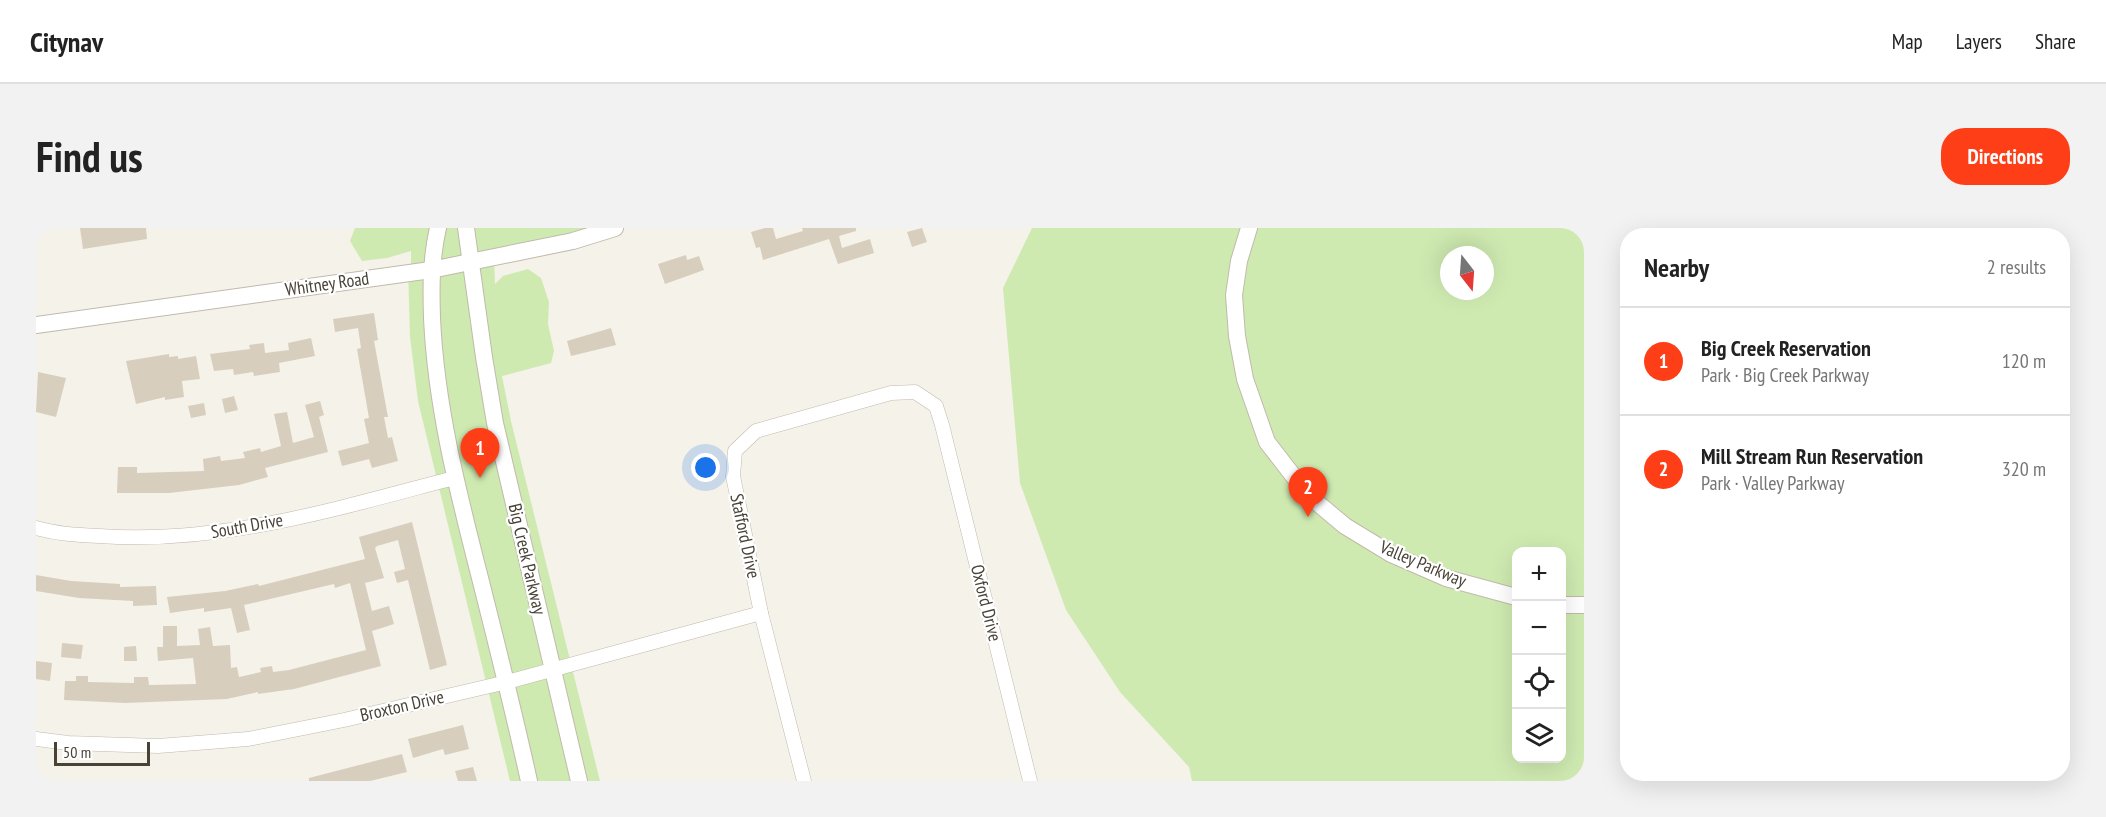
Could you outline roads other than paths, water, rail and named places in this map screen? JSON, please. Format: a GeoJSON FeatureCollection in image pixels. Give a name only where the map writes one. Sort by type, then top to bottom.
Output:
{"type":"FeatureCollection","features":[{"type":"Feature","properties":{"kind":"street"},"geometry":{"type":"LineString","coordinates":[[438,228],[431,270],[433,344],[439,396],[454,478],[530,781]]}},
{"type":"Feature","properties":{"kind":"street","name":"Big Creek Parkway"},"geometry":{"type":"LineString","coordinates":[[466,228],[495,423],[579,781]]}},
{"type":"Feature","properties":{"kind":"street","name":"Whitney Road"},"geometry":{"type":"LineString","coordinates":[[36,325],[431,270],[573,241],[615,228]]}},
{"type":"Feature","properties":{"kind":"street","name":"Valley Parkway"},"geometry":{"type":"LineString","coordinates":[[1249,228],[1239,261],[1234,295],[1237,336],[1245,379],[1267,442],[1308,495],[1354,532],[1391,554],[1446,578],[1512,596]]}},
{"type":"Feature","properties":{"kind":"street","name":"Stafford Drive"},"geometry":{"type":"LineString","coordinates":[[804,781],[761,613],[733,476],[735,451],[756,431],[891,393],[915,393],[922,397],[936,406],[942,425]]}},
{"type":"Feature","properties":{"kind":"street","name":"Oxford Drive"},"geometry":{"type":"LineString","coordinates":[[942,425],[1030,781]]}},
{"type":"Feature","properties":{"kind":"street","name":"South Drive"},"geometry":{"type":"LineString","coordinates":[[36,528],[55,533],[135,539],[209,534],[318,514],[454,478]]}},
{"type":"Feature","properties":{"kind":"street"},"geometry":{"type":"LineString","coordinates":[[1566,605],[1584,605]]}},
{"type":"Feature","properties":{"kind":"street","name":"Broxton Drive"},"geometry":{"type":"LineString","coordinates":[[36,739],[68,743],[158,746],[248,739],[344,720],[507,682],[761,613]]}},
{"type":"Feature","properties":{"kind":"place","name":"Big Creek Reservation"},"geometry":{"type":"Point","coordinates":[480,478]}},
{"type":"Feature","properties":{"kind":"place","name":"Mill Stream Run Reservation"},"geometry":{"type":"Point","coordinates":[1308,517]}}]}
